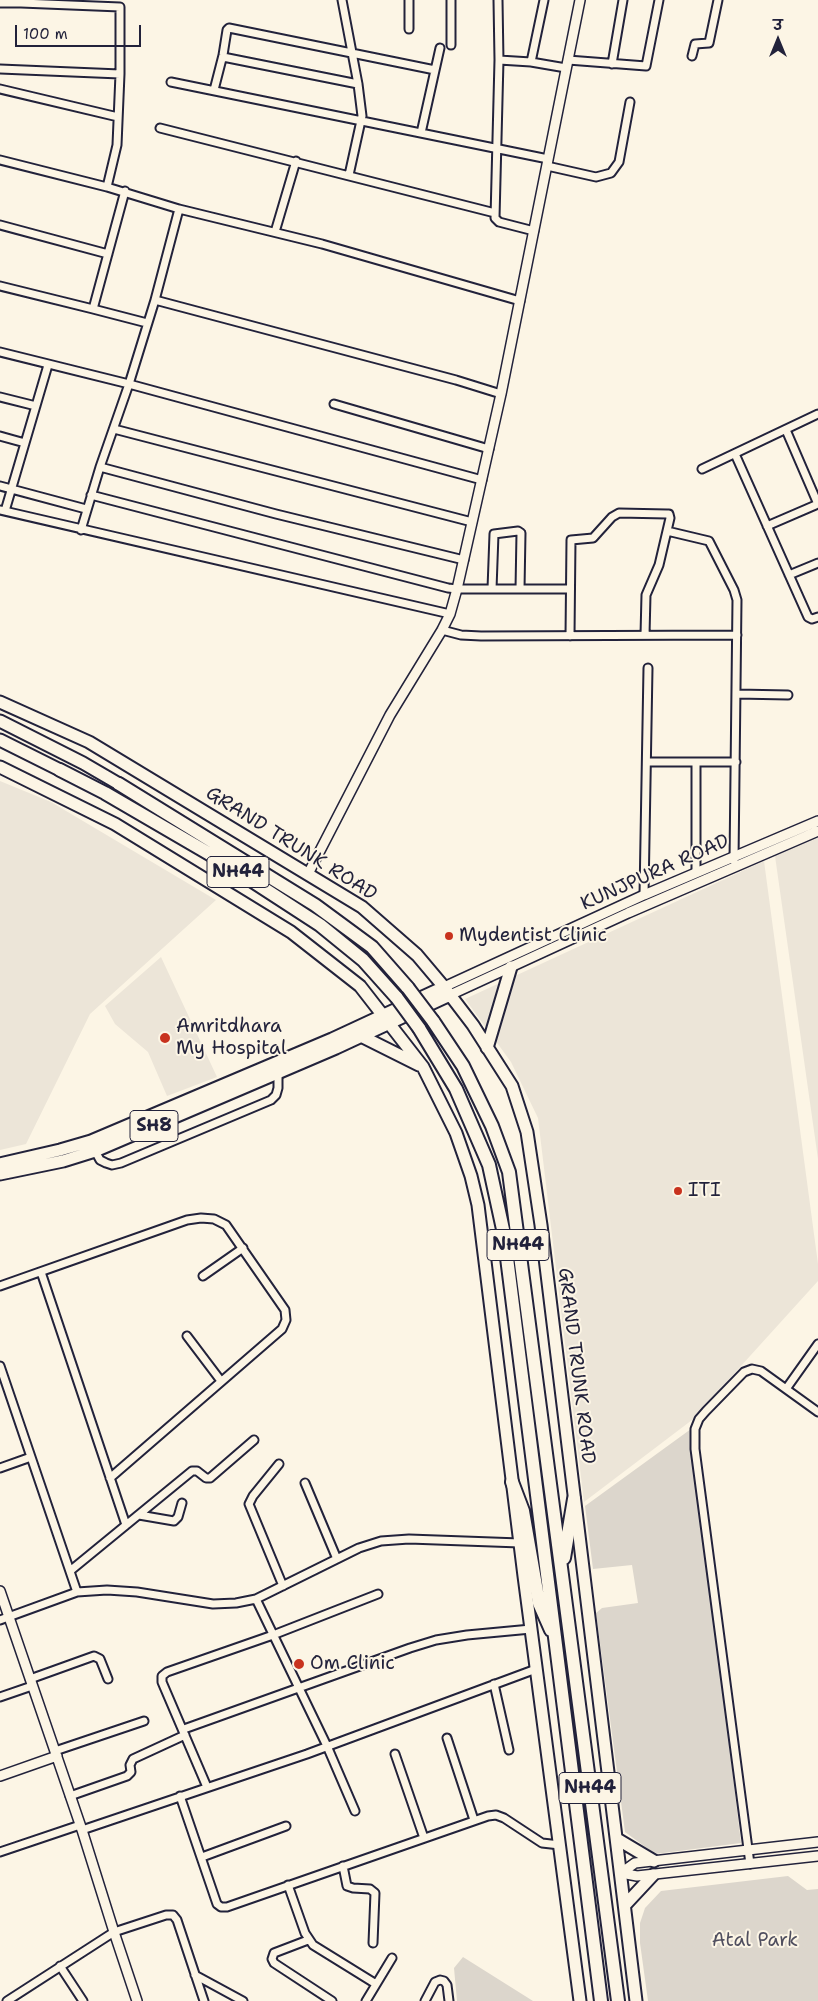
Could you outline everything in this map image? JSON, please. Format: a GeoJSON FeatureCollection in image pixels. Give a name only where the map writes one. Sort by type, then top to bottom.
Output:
{"type":"FeatureCollection","features":[{"type":"Feature","properties":{"kind":"highway","name":"NH44"},"geometry":{"type":"LineString","coordinates":[[60,770],[105,793],[220,860],[320,924],[362,960],[397,998],[419,1028],[456,1090],[490,1165],[504,1234],[601,2001]]}},
{"type":"Feature","properties":{"kind":"highway","name":"NH44"},"geometry":{"type":"LineString","coordinates":[[119,784],[314,905],[372,948],[408,988],[433,1021],[463,1066],[492,1126],[509,1172],[618,2001]]}},
{"type":"Feature","properties":{"kind":"highway"},"geometry":{"type":"LineString","coordinates":[[512,1482],[523,1510],[539,1602],[545,1621],[555,1639]]}},
{"type":"Feature","properties":{"kind":"highway"},"geometry":{"type":"LineString","coordinates":[[562,1576],[574,1500]]}},
{"type":"Feature","properties":{"kind":"main road","name":"GRAND TRUNK ROAD"},"geometry":{"type":"LineString","coordinates":[[0,702],[89,742],[362,907],[417,955],[473,1025],[512,1086],[528,1132],[636,2001]]}},
{"type":"Feature","properties":{"kind":"main road","name":"NH44"},"geometry":{"type":"LineString","coordinates":[[0,721],[83,763],[119,784]]}},
{"type":"Feature","properties":{"kind":"main road","name":"NH44"},"geometry":{"type":"LineString","coordinates":[[0,740],[60,770]]}},
{"type":"Feature","properties":{"kind":"main road"},"geometry":{"type":"LineString","coordinates":[[0,766],[115,824],[291,932],[360,986],[423,1067],[456,1133],[471,1176],[478,1204],[512,1482],[580,2001]]}},
{"type":"Feature","properties":{"kind":"main road"},"geometry":{"type":"LineString","coordinates":[[487,1048],[508,963]]}},
{"type":"Feature","properties":{"kind":"main road","name":"SH8"},"geometry":{"type":"LineString","coordinates":[[0,1174],[63,1161],[93,1146],[387,1019],[447,991]]}},
{"type":"Feature","properties":{"kind":"main road","name":"SH8"},"geometry":{"type":"LineString","coordinates":[[0,1164],[60,1150],[93,1146],[278,1073],[361,1036],[387,1019]]}},
{"type":"Feature","properties":{"kind":"main road"},"geometry":{"type":"LineString","coordinates":[[361,1036],[423,1067]]}},
{"type":"Feature","properties":{"kind":"main road"},"geometry":{"type":"LineString","coordinates":[[617,1839],[654,1861]]}},
{"type":"Feature","properties":{"kind":"main road"},"geometry":{"type":"LineString","coordinates":[[625,1905],[653,1875]]}},
{"type":"Feature","properties":{"kind":"street"},"geometry":{"type":"LineString","coordinates":[[342,0],[358,84],[361,120],[349,175]]}},
{"type":"Feature","properties":{"kind":"street"},"geometry":{"type":"LineString","coordinates":[[409,0],[409,29]]}},
{"type":"Feature","properties":{"kind":"street"},"geometry":{"type":"LineString","coordinates":[[451,0],[451,45]]}},
{"type":"Feature","properties":{"kind":"street"},"geometry":{"type":"LineString","coordinates":[[498,0],[499,60],[496,221],[534,231]]}},
{"type":"Feature","properties":{"kind":"street"},"geometry":{"type":"LineString","coordinates":[[531,62],[544,0]]}},
{"type":"Feature","properties":{"kind":"street"},"geometry":{"type":"LineString","coordinates":[[308,874],[390,715],[450,614],[501,394],[580,0]]}},
{"type":"Feature","properties":{"kind":"street"},"geometry":{"type":"LineString","coordinates":[[612,64],[623,0]]}},
{"type":"Feature","properties":{"kind":"street"},"geometry":{"type":"LineString","coordinates":[[499,60],[646,66],[659,0]]}},
{"type":"Feature","properties":{"kind":"street"},"geometry":{"type":"LineString","coordinates":[[692,56],[695,44],[708,43],[718,0]]}},
{"type":"Feature","properties":{"kind":"street"},"geometry":{"type":"LineString","coordinates":[[0,3],[120,4],[120,74],[116,152],[108,186]]}},
{"type":"Feature","properties":{"kind":"street"},"geometry":{"type":"LineString","coordinates":[[214,90],[229,28],[435,70]]}},
{"type":"Feature","properties":{"kind":"street"},"geometry":{"type":"LineString","coordinates":[[422,133],[440,48]]}},
{"type":"Feature","properties":{"kind":"street"},"geometry":{"type":"LineString","coordinates":[[223,57],[358,84]]}},
{"type":"Feature","properties":{"kind":"street"},"geometry":{"type":"LineString","coordinates":[[0,69],[120,74]]}},
{"type":"Feature","properties":{"kind":"street"},"geometry":{"type":"LineString","coordinates":[[171,82],[496,149],[596,177],[611,173],[618,162],[630,102]]}},
{"type":"Feature","properties":{"kind":"street"},"geometry":{"type":"LineString","coordinates":[[0,89],[118,117]]}},
{"type":"Feature","properties":{"kind":"street"},"geometry":{"type":"LineString","coordinates":[[160,128],[495,213]]}},
{"type":"Feature","properties":{"kind":"street"},"geometry":{"type":"LineString","coordinates":[[0,160],[108,186],[180,209],[322,244],[520,301]]}},
{"type":"Feature","properties":{"kind":"street"},"geometry":{"type":"LineString","coordinates":[[275,232],[296,161]]}},
{"type":"Feature","properties":{"kind":"street"},"geometry":{"type":"LineString","coordinates":[[93,309],[125,192]]}},
{"type":"Feature","properties":{"kind":"street"},"geometry":{"type":"LineString","coordinates":[[81,530],[155,300],[180,209]]}},
{"type":"Feature","properties":{"kind":"street"},"geometry":{"type":"LineString","coordinates":[[0,225],[108,254]]}},
{"type":"Feature","properties":{"kind":"street"},"geometry":{"type":"LineString","coordinates":[[0,286],[147,323]]}},
{"type":"Feature","properties":{"kind":"street"},"geometry":{"type":"LineString","coordinates":[[155,300],[456,380],[501,394]]}},
{"type":"Feature","properties":{"kind":"street"},"geometry":{"type":"LineString","coordinates":[[0,352],[129,384],[482,480]]}},
{"type":"Feature","properties":{"kind":"street"},"geometry":{"type":"LineString","coordinates":[[48,365],[25,443],[2,510],[81,530],[450,614]]}},
{"type":"Feature","properties":{"kind":"street"},"geometry":{"type":"LineString","coordinates":[[0,396],[36,406]]}},
{"type":"Feature","properties":{"kind":"street"},"geometry":{"type":"LineString","coordinates":[[334,404],[489,449]]}},
{"type":"Feature","properties":{"kind":"street"},"geometry":{"type":"LineString","coordinates":[[702,469],[818,414]]}},
{"type":"Feature","properties":{"kind":"street"},"geometry":{"type":"LineString","coordinates":[[114,429],[472,522]]}},
{"type":"Feature","properties":{"kind":"street"},"geometry":{"type":"LineString","coordinates":[[767,526],[818,504],[786,430]]}},
{"type":"Feature","properties":{"kind":"street"},"geometry":{"type":"LineString","coordinates":[[0,436],[25,443]]}},
{"type":"Feature","properties":{"kind":"street"},"geometry":{"type":"LineString","coordinates":[[735,454],[808,617],[812,619],[818,617]]}},
{"type":"Feature","properties":{"kind":"street"},"geometry":{"type":"LineString","coordinates":[[100,467],[276,514],[464,560]]}},
{"type":"Feature","properties":{"kind":"street"},"geometry":{"type":"LineString","coordinates":[[0,486],[86,510]]}},
{"type":"Feature","properties":{"kind":"street"},"geometry":{"type":"LineString","coordinates":[[91,496],[372,570],[457,590],[570,590]]}},
{"type":"Feature","properties":{"kind":"street"},"geometry":{"type":"LineString","coordinates":[[570,636],[571,540],[593,538],[612,517],[619,513],[669,514],[659,565],[646,595],[645,635]]}},
{"type":"Feature","properties":{"kind":"street"},"geometry":{"type":"LineString","coordinates":[[492,589],[494,534],[518,531],[521,533],[520,589]]}},
{"type":"Feature","properties":{"kind":"street"},"geometry":{"type":"LineString","coordinates":[[667,531],[704,538],[712,545],[737,600],[734,866]]}},
{"type":"Feature","properties":{"kind":"street"},"geometry":{"type":"LineString","coordinates":[[789,575],[818,563]]}},
{"type":"Feature","properties":{"kind":"street"},"geometry":{"type":"LineString","coordinates":[[442,630],[480,636],[737,635]]}},
{"type":"Feature","properties":{"kind":"street"},"geometry":{"type":"LineString","coordinates":[[644,895],[648,668]]}},
{"type":"Feature","properties":{"kind":"street"},"geometry":{"type":"LineString","coordinates":[[737,694],[788,695]]}},
{"type":"Feature","properties":{"kind":"street"},"geometry":{"type":"LineString","coordinates":[[647,762],[736,762]]}},
{"type":"Feature","properties":{"kind":"street"},"geometry":{"type":"LineString","coordinates":[[696,762],[696,872]]}},
{"type":"Feature","properties":{"kind":"street","name":"KUNJPURA ROAD"},"geometry":{"type":"LineString","coordinates":[[618,912],[644,895],[818,821]]}},
{"type":"Feature","properties":{"kind":"street","name":"KUNJPURA ROAD"},"geometry":{"type":"LineString","coordinates":[[447,991],[618,912],[818,831]]}},
{"type":"Feature","properties":{"kind":"street"},"geometry":{"type":"LineString","coordinates":[[93,1146],[100,1160],[112,1164],[121,1163],[271,1100],[276,1096],[278,1073]]}},
{"type":"Feature","properties":{"kind":"street"},"geometry":{"type":"LineString","coordinates":[[0,1286],[187,1220],[214,1219],[226,1225],[244,1248],[285,1310],[286,1320],[282,1329],[110,1478]]}},
{"type":"Feature","properties":{"kind":"street"},"geometry":{"type":"LineString","coordinates":[[203,1276],[244,1248]]}},
{"type":"Feature","properties":{"kind":"street"},"geometry":{"type":"LineString","coordinates":[[41,1272],[126,1525]]}},
{"type":"Feature","properties":{"kind":"street"},"geometry":{"type":"LineString","coordinates":[[187,1336],[222,1381]]}},
{"type":"Feature","properties":{"kind":"street"},"geometry":{"type":"LineString","coordinates":[[786,1389],[818,1344]]}},
{"type":"Feature","properties":{"kind":"street"},"geometry":{"type":"LineString","coordinates":[[0,1366],[77,1592]]}},
{"type":"Feature","properties":{"kind":"street"},"geometry":{"type":"LineString","coordinates":[[750,1864],[694,1435],[699,1419],[744,1372],[752,1369],[760,1371],[818,1412]]}},
{"type":"Feature","properties":{"kind":"street"},"geometry":{"type":"LineString","coordinates":[[70,1571],[192,1471],[197,1471],[206,1478],[210,1478],[254,1440]]}},
{"type":"Feature","properties":{"kind":"street"},"geometry":{"type":"LineString","coordinates":[[0,1468],[31,1457]]}},
{"type":"Feature","properties":{"kind":"street"},"geometry":{"type":"LineString","coordinates":[[279,1464],[252,1496],[249,1504],[283,1586]]}},
{"type":"Feature","properties":{"kind":"street"},"geometry":{"type":"LineString","coordinates":[[305,1483],[338,1559]]}},
{"type":"Feature","properties":{"kind":"street"},"geometry":{"type":"LineString","coordinates":[[139,1515],[174,1521],[178,1517],[182,1503]]}},
{"type":"Feature","properties":{"kind":"street"},"geometry":{"type":"LineString","coordinates":[[4,1618],[77,1592],[107,1590],[137,1592],[213,1604],[236,1603],[256,1599],[359,1548],[381,1542],[409,1539],[520,1543]]}},
{"type":"Feature","properties":{"kind":"street"},"geometry":{"type":"LineString","coordinates":[[0,1591],[4,1618],[31,1682],[81,1827],[137,2001]]}},
{"type":"Feature","properties":{"kind":"street"},"geometry":{"type":"LineString","coordinates":[[207,1787],[162,1682],[162,1676],[166,1672],[273,1635],[378,1594]]}},
{"type":"Feature","properties":{"kind":"street"},"geometry":{"type":"LineString","coordinates":[[256,1599],[327,1746],[355,1811]]}},
{"type":"Feature","properties":{"kind":"street"},"geometry":{"type":"LineString","coordinates":[[70,1796],[128,1776],[131,1772],[131,1761],[184,1732],[410,1648],[436,1640],[467,1635],[531,1629]]}},
{"type":"Feature","properties":{"kind":"street"},"geometry":{"type":"LineString","coordinates":[[0,1697],[94,1656],[100,1659],[108,1679]]}},
{"type":"Feature","properties":{"kind":"street"},"geometry":{"type":"LineString","coordinates":[[0,1852],[207,1787],[327,1746],[536,1669]]}},
{"type":"Feature","properties":{"kind":"street"},"geometry":{"type":"LineString","coordinates":[[494,1684],[509,1750]]}},
{"type":"Feature","properties":{"kind":"street"},"geometry":{"type":"LineString","coordinates":[[0,1776],[144,1721]]}},
{"type":"Feature","properties":{"kind":"street"},"geometry":{"type":"LineString","coordinates":[[447,1738],[474,1820]]}},
{"type":"Feature","properties":{"kind":"street"},"geometry":{"type":"LineString","coordinates":[[395,1754],[424,1838]]}},
{"type":"Feature","properties":{"kind":"street"},"geometry":{"type":"LineString","coordinates":[[180,1796],[217,1904],[221,1907],[227,1907],[474,1820],[496,1815],[542,1842],[560,1845]]}},
{"type":"Feature","properties":{"kind":"street"},"geometry":{"type":"LineString","coordinates":[[202,1857],[286,1826]]}},
{"type":"Feature","properties":{"kind":"street"},"geometry":{"type":"LineString","coordinates":[[621,1873],[635,1863],[818,1842]]}},
{"type":"Feature","properties":{"kind":"street"},"geometry":{"type":"LineString","coordinates":[[621,1873],[637,1876],[653,1875],[818,1856]]}},
{"type":"Feature","properties":{"kind":"street"},"geometry":{"type":"LineString","coordinates":[[343,1866],[347,1886],[370,1889],[375,1893],[373,1943]]}},
{"type":"Feature","properties":{"kind":"street"},"geometry":{"type":"LineString","coordinates":[[288,1885],[308,1940],[320,1951],[376,1984]]}},
{"type":"Feature","properties":{"kind":"street"},"geometry":{"type":"LineString","coordinates":[[7,2001],[114,1932],[166,1915],[173,1915],[177,1920],[204,2001]]}},
{"type":"Feature","properties":{"kind":"street"},"geometry":{"type":"LineString","coordinates":[[308,1940],[274,1953],[272,1959],[332,2001]]}},
{"type":"Feature","properties":{"kind":"street"},"geometry":{"type":"LineString","coordinates":[[366,2001],[392,1958]]}},
{"type":"Feature","properties":{"kind":"street"},"geometry":{"type":"LineString","coordinates":[[60,1966],[83,2001]]}},
{"type":"Feature","properties":{"kind":"street"},"geometry":{"type":"LineString","coordinates":[[195,1975],[244,2001]]}},
{"type":"Feature","properties":{"kind":"street"},"geometry":{"type":"LineString","coordinates":[[424,2001],[435,1982],[440,1980],[444,1981],[447,1985],[448,2001]]}},
{"type":"Feature","properties":{"kind":"shaded area"},"geometry":{"type":"Polygon","coordinates":[[[0,781],[51,802],[216,900],[90,1014],[26,1144],[0,1150],[0,781]]]}},
{"type":"Feature","properties":{"kind":"shaded area"},"geometry":{"type":"Polygon","coordinates":[[[818,838],[818,1159],[775,856],[818,838]]]}},
{"type":"Feature","properties":{"kind":"shaded area","name":"ITI"},"geometry":{"type":"Polygon","coordinates":[[[764,861],[818,1264],[818,1281],[692,1420],[584,1502],[538,1118],[511,1062],[465,999],[764,861]]]}},
{"type":"Feature","properties":{"kind":"shaded area","name":"Amritdhara My Hospital"},"geometry":{"type":"Polygon","coordinates":[[[161,957],[217,1077],[167,1096],[148,1052],[115,1024],[105,1006],[161,957]]]}},
{"type":"Feature","properties":{"kind":"green space"},"geometry":{"type":"Polygon","coordinates":[[[691,1429],[741,1843],[655,1854],[625,1832],[596,1613],[602,1608],[638,1603],[632,1565],[593,1569],[585,1506],[691,1429]]]}},
{"type":"Feature","properties":{"kind":"green space","name":"Atal Park"},"geometry":{"type":"Polygon","coordinates":[[[788,1876],[807,1890],[818,1889],[818,2001],[648,2001],[640,1943],[640,1923],[645,1908],[661,1891],[788,1876]]]}},
{"type":"Feature","properties":{"kind":"green space"},"geometry":{"type":"Polygon","coordinates":[[[463,1957],[533,2001],[457,2001],[454,1968],[463,1957]]]}},
{"type":"Feature","properties":{"kind":"place","name":"Mydentist Clinic"},"geometry":{"type":"Point","coordinates":[449,936]}},
{"type":"Feature","properties":{"kind":"place","name":"Amritdhara My Hospital"},"geometry":{"type":"Point","coordinates":[165,1038]}},
{"type":"Feature","properties":{"kind":"place","name":"ITI"},"geometry":{"type":"Point","coordinates":[678,1191]}},
{"type":"Feature","properties":{"kind":"place","name":"Om Clinic"},"geometry":{"type":"Point","coordinates":[299,1664]}}]}
